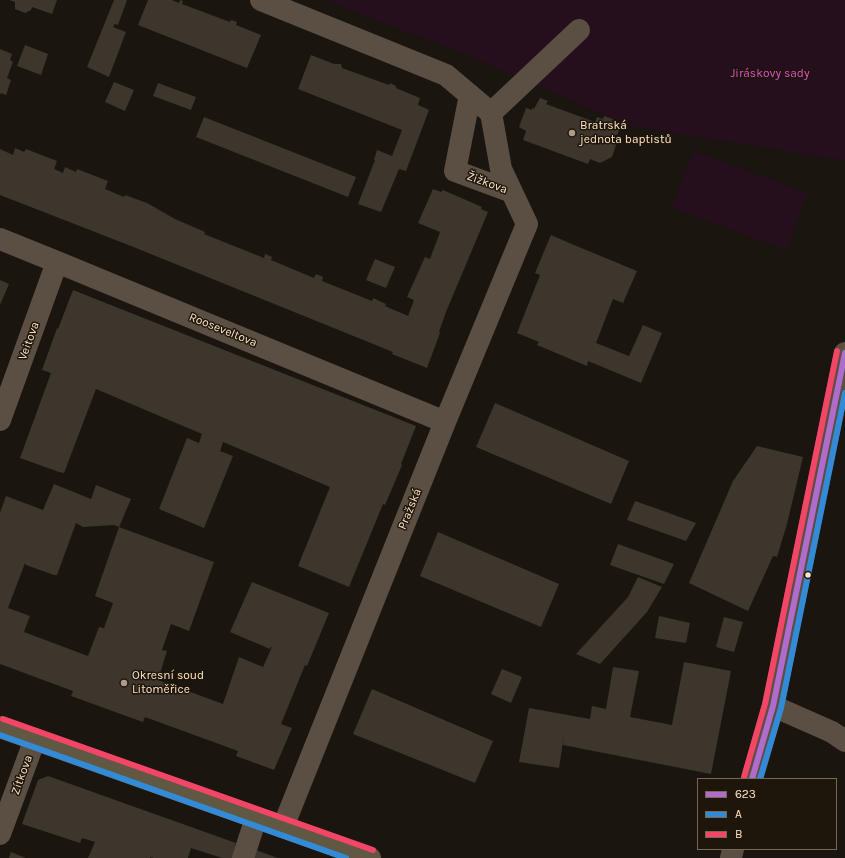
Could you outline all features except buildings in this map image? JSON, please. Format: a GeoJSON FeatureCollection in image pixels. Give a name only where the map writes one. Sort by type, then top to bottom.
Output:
{"type":"FeatureCollection","features":[{"type":"Feature","properties":{"kind":"main road"},"geometry":{"type":"LineString","coordinates":[[0,727],[370,858]]}},
{"type":"Feature","properties":{"kind":"street"},"geometry":{"type":"LineString","coordinates":[[261,0],[446,75],[491,113],[579,30]]}},
{"type":"Feature","properties":{"kind":"street","name":"Žižkova"},"geometry":{"type":"LineString","coordinates":[[470,95],[455,171],[512,192]]}},
{"type":"Feature","properties":{"kind":"street","name":"Žižkova"},"geometry":{"type":"LineString","coordinates":[[491,113],[502,169],[512,192]]}},
{"type":"Feature","properties":{"kind":"street","name":"Pražská"},"geometry":{"type":"LineString","coordinates":[[283,827],[445,422],[527,224],[512,192]]}},
{"type":"Feature","properties":{"kind":"street","name":"Rooseveltova"},"geometry":{"type":"LineString","coordinates":[[0,239],[445,422]]}},
{"type":"Feature","properties":{"kind":"street","name":"Veitova"},"geometry":{"type":"LineString","coordinates":[[0,420],[58,262]]}},
{"type":"Feature","properties":{"kind":"street"},"geometry":{"type":"LineString","coordinates":[[752,778],[773,706],[845,353]]}},
{"type":"Feature","properties":{"kind":"street"},"geometry":{"type":"LineString","coordinates":[[773,706],[832,732],[845,741]]}},
{"type":"Feature","properties":{"kind":"street","name":"Zítkova"},"geometry":{"type":"LineString","coordinates":[[0,834],[35,739]]}},
{"type":"Feature","properties":{"kind":"street"},"geometry":{"type":"LineString","coordinates":[[243,858],[256,818]]}},
{"type":"Feature","properties":{"kind":"green space","name":"Jiráskovy sady"},"geometry":{"type":"Polygon","coordinates":[[[324,0],[845,0],[845,160],[630,126],[465,54],[324,0]]]}},
{"type":"Feature","properties":{"kind":"green space"},"geometry":{"type":"Polygon","coordinates":[[[693,151],[808,193],[787,250],[672,208],[693,151]]]}},
{"type":"Feature","properties":{"kind":"transit line","name":"B"},"geometry":{"type":"LineString","coordinates":[[744,777],[765,704],[837,351]]}},
{"type":"Feature","properties":{"kind":"transit line","name":"623"},"geometry":{"type":"LineString","coordinates":[[752,778],[773,706],[845,353]]}},
{"type":"Feature","properties":{"kind":"transit line","name":"A"},"geometry":{"type":"LineString","coordinates":[[760,778],[781,708],[845,393]]}},
{"type":"Feature","properties":{"kind":"transit line","name":"B"},"geometry":{"type":"LineString","coordinates":[[3,719],[373,850]]}},
{"type":"Feature","properties":{"kind":"transit line","name":"A"},"geometry":{"type":"LineString","coordinates":[[0,735],[346,858]]}},
{"type":"Feature","properties":{"kind":"place","name":"Bratrská jednota baptistů"},"geometry":{"type":"Point","coordinates":[572,133]}},
{"type":"Feature","properties":{"kind":"place","name":"Okresní soud Litoměřice"},"geometry":{"type":"Point","coordinates":[124,683]}}]}
